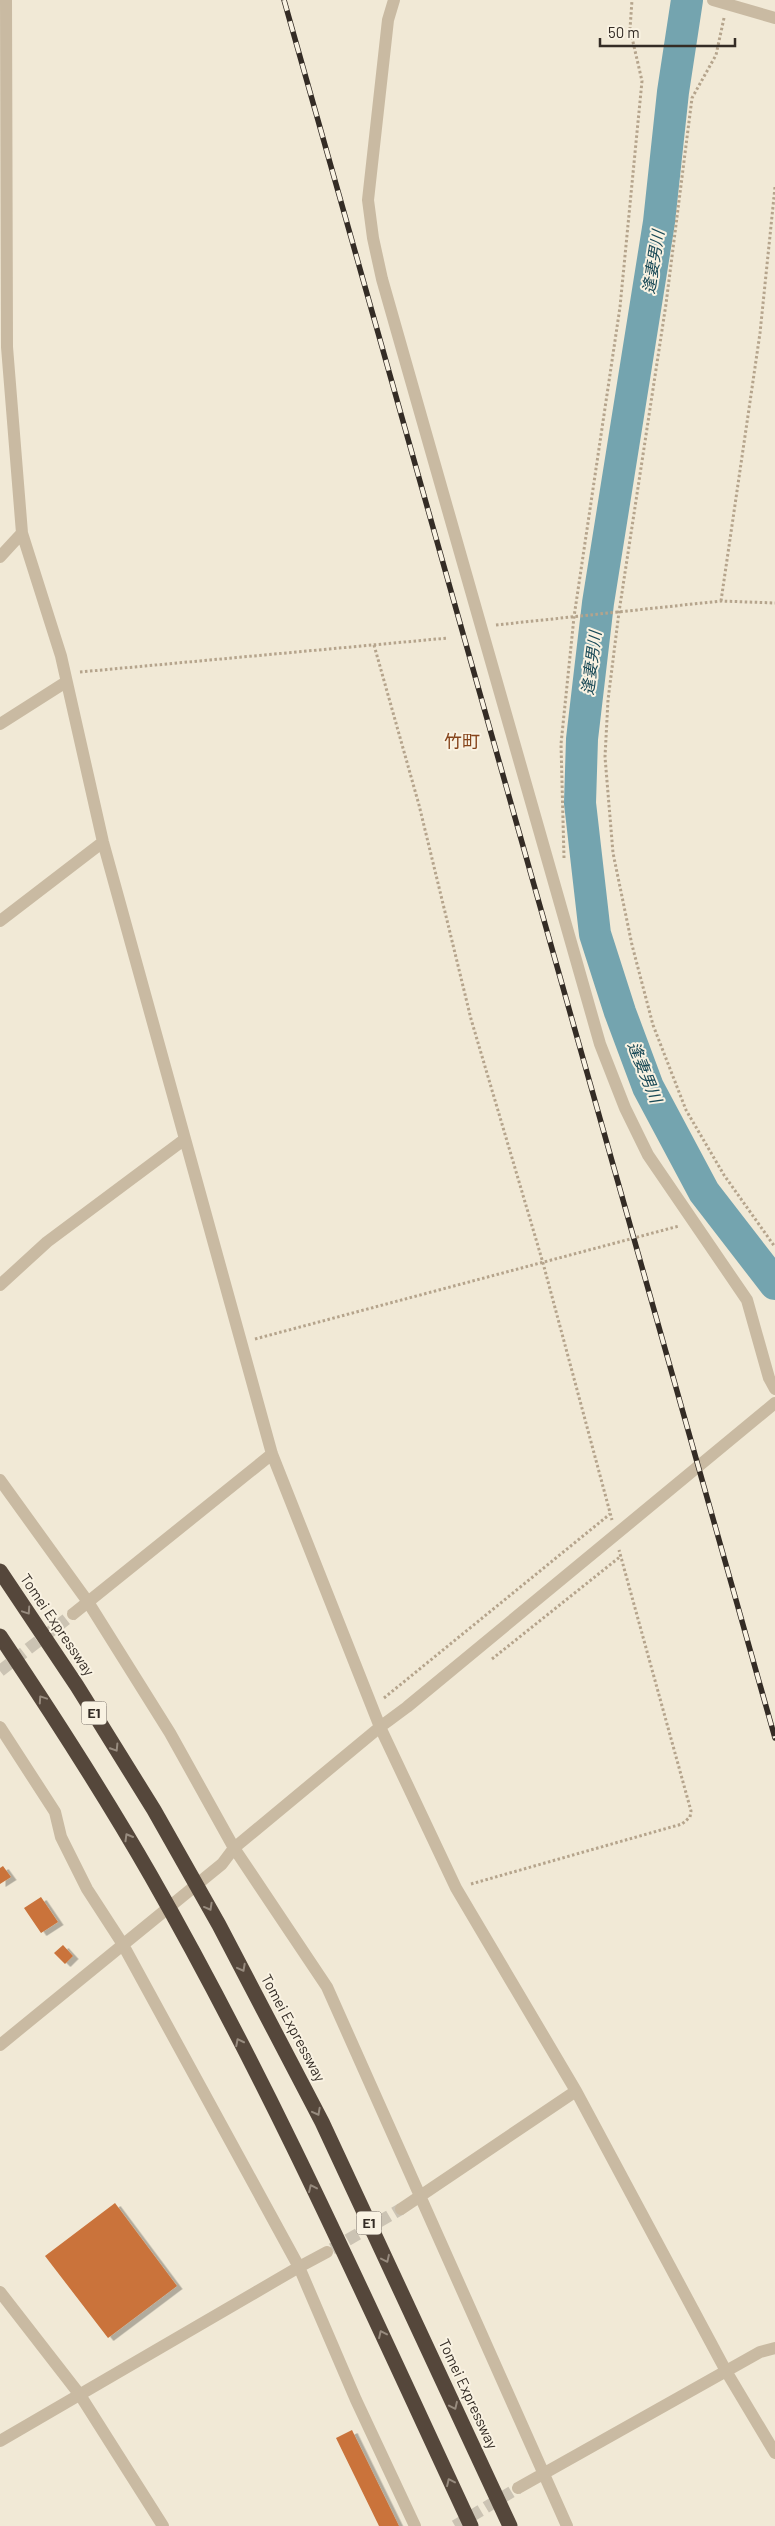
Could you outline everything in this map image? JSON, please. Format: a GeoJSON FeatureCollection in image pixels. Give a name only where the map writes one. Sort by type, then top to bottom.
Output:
{"type":"FeatureCollection","features":[{"type":"Feature","properties":{"kind":"highway","name":"Tomei Expressway"},"geometry":{"type":"LineString","coordinates":[[0,1571],[77,1686],[183,1859],[219,1925],[322,2122],[510,2526]]}},
{"type":"Feature","properties":{"kind":"highway","name":"E1"},"geometry":{"type":"LineString","coordinates":[[0,1636],[53,1715],[153,1879],[187,1942],[289,2139],[471,2526]]}},
{"type":"Feature","properties":{"kind":"street"},"geometry":{"type":"LineString","coordinates":[[6,0],[4,347],[22,533],[61,656],[103,842],[272,1454],[380,1727],[456,1888],[576,2091],[726,2372],[775,2453]]}},
{"type":"Feature","properties":{"kind":"street"},"geometry":{"type":"LineString","coordinates":[[394,0],[388,20],[368,200],[372,238],[600,1044],[624,1108],[648,1155],[747,1300],[769,1378],[775,1389]]}},
{"type":"Feature","properties":{"kind":"street"},"geometry":{"type":"LineString","coordinates":[[719,1],[775,18]]}},
{"type":"Feature","properties":{"kind":"street"},"geometry":{"type":"LineString","coordinates":[[0,557],[22,533]]}},
{"type":"Feature","properties":{"kind":"street"},"geometry":{"type":"LineString","coordinates":[[0,724],[65,678]]}},
{"type":"Feature","properties":{"kind":"street"},"geometry":{"type":"LineString","coordinates":[[0,920],[103,842]]}},
{"type":"Feature","properties":{"kind":"street"},"geometry":{"type":"LineString","coordinates":[[0,1285],[47,1242],[184,1138]]}},
{"type":"Feature","properties":{"kind":"street"},"geometry":{"type":"LineString","coordinates":[[0,2045],[122,1943],[222,1864],[234,1848],[380,1727],[681,1483],[775,1403]]}},
{"type":"Feature","properties":{"kind":"street"},"geometry":{"type":"LineString","coordinates":[[74,1614],[272,1454]]}},
{"type":"Feature","properties":{"kind":"street"},"geometry":{"type":"LineString","coordinates":[[0,1480],[88,1602],[170,1733],[234,1848],[327,1986],[567,2526]]}},
{"type":"Feature","properties":{"kind":"street"},"geometry":{"type":"LineString","coordinates":[[0,1727],[55,1812],[61,1838],[87,1888],[122,1943],[298,2266],[356,2400],[415,2526]]}},
{"type":"Feature","properties":{"kind":"street"},"geometry":{"type":"LineString","coordinates":[[401,2209],[420,2198],[576,2091]]}},
{"type":"Feature","properties":{"kind":"street"},"geometry":{"type":"LineString","coordinates":[[0,2440],[298,2266],[327,2252]]}},
{"type":"Feature","properties":{"kind":"street"},"geometry":{"type":"LineString","coordinates":[[0,2292],[80,2395],[163,2526]]}},
{"type":"Feature","properties":{"kind":"street"},"geometry":{"type":"LineString","coordinates":[[518,2488],[760,2352],[775,2348]]}},
{"type":"Feature","properties":{"kind":"path"},"geometry":{"type":"LineString","coordinates":[[564,863],[561,744],[574,617],[620,307],[642,81],[630,29],[632,0]]}},
{"type":"Feature","properties":{"kind":"path"},"geometry":{"type":"LineString","coordinates":[[719,1],[716,55],[692,98],[666,304],[619,612],[608,700],[605,757],[613,853],[632,945],[653,1026],[686,1110],[724,1175],[775,1247]]}},
{"type":"Feature","properties":{"kind":"path"},"geometry":{"type":"LineString","coordinates":[[721,601],[760,333],[775,187]]}},
{"type":"Feature","properties":{"kind":"path"},"geometry":{"type":"LineString","coordinates":[[481,627],[721,601],[775,603]]}},
{"type":"Feature","properties":{"kind":"path"},"geometry":{"type":"LineString","coordinates":[[65,678],[448,638]]}},
{"type":"Feature","properties":{"kind":"path"},"geometry":{"type":"LineString","coordinates":[[374,645],[419,805],[471,1019],[543,1263],[612,1522]]}},
{"type":"Feature","properties":{"kind":"path"},"geometry":{"type":"LineString","coordinates":[[242,1343],[694,1222]]}},
{"type":"Feature","properties":{"kind":"path"},"geometry":{"type":"LineString","coordinates":[[372,1708],[610,1514]]}},
{"type":"Feature","properties":{"kind":"path"},"geometry":{"type":"LineString","coordinates":[[456,1888],[682,1824],[690,1817],[690,1811],[618,1548]]}},
{"type":"Feature","properties":{"kind":"building"},"geometry":{"type":"Polygon","coordinates":[[[3,1866],[11,1877],[0,1884],[0,1868],[3,1866]]]}},
{"type":"Feature","properties":{"kind":"building"},"geometry":{"type":"Polygon","coordinates":[[[41,1897],[58,1922],[41,1933],[24,1908],[41,1897]]]}},
{"type":"Feature","properties":{"kind":"building"},"geometry":{"type":"Polygon","coordinates":[[[63,1945],[73,1956],[65,1964],[54,1953],[63,1945]]]}},
{"type":"Feature","properties":{"kind":"building"},"geometry":{"type":"Polygon","coordinates":[[[115,2203],[177,2286],[108,2338],[45,2256],[115,2203]]]}},
{"type":"Feature","properties":{"kind":"building"},"geometry":{"type":"Polygon","coordinates":[[[352,2430],[399,2526],[379,2526],[336,2438],[352,2430]]]}},
{"type":"Feature","properties":{"kind":"waterway","name":"逢妻男川"},"geometry":{"type":"LineString","coordinates":[[687,0],[673,92],[659,222],[598,603],[582,739],[580,803],[595,934],[620,1012],[648,1087],[704,1192],[775,1284]]}},
{"type":"Feature","properties":{"kind":"tunnel"},"geometry":{"type":"LineString","coordinates":[[0,1671],[73,1614]]}},
{"type":"Feature","properties":{"kind":"tunnel"},"geometry":{"type":"LineString","coordinates":[[332,2249],[401,2209]]}},
{"type":"Feature","properties":{"kind":"tunnel"},"geometry":{"type":"LineString","coordinates":[[455,2526],[518,2488]]}},
{"type":"Feature","properties":{"kind":"railway"},"geometry":{"type":"LineString","coordinates":[[284,0],[775,1738]]}},
{"type":"Feature","properties":{"kind":"district","name":"竹町"},"geometry":{"type":"Point","coordinates":[462,742]}}]}
